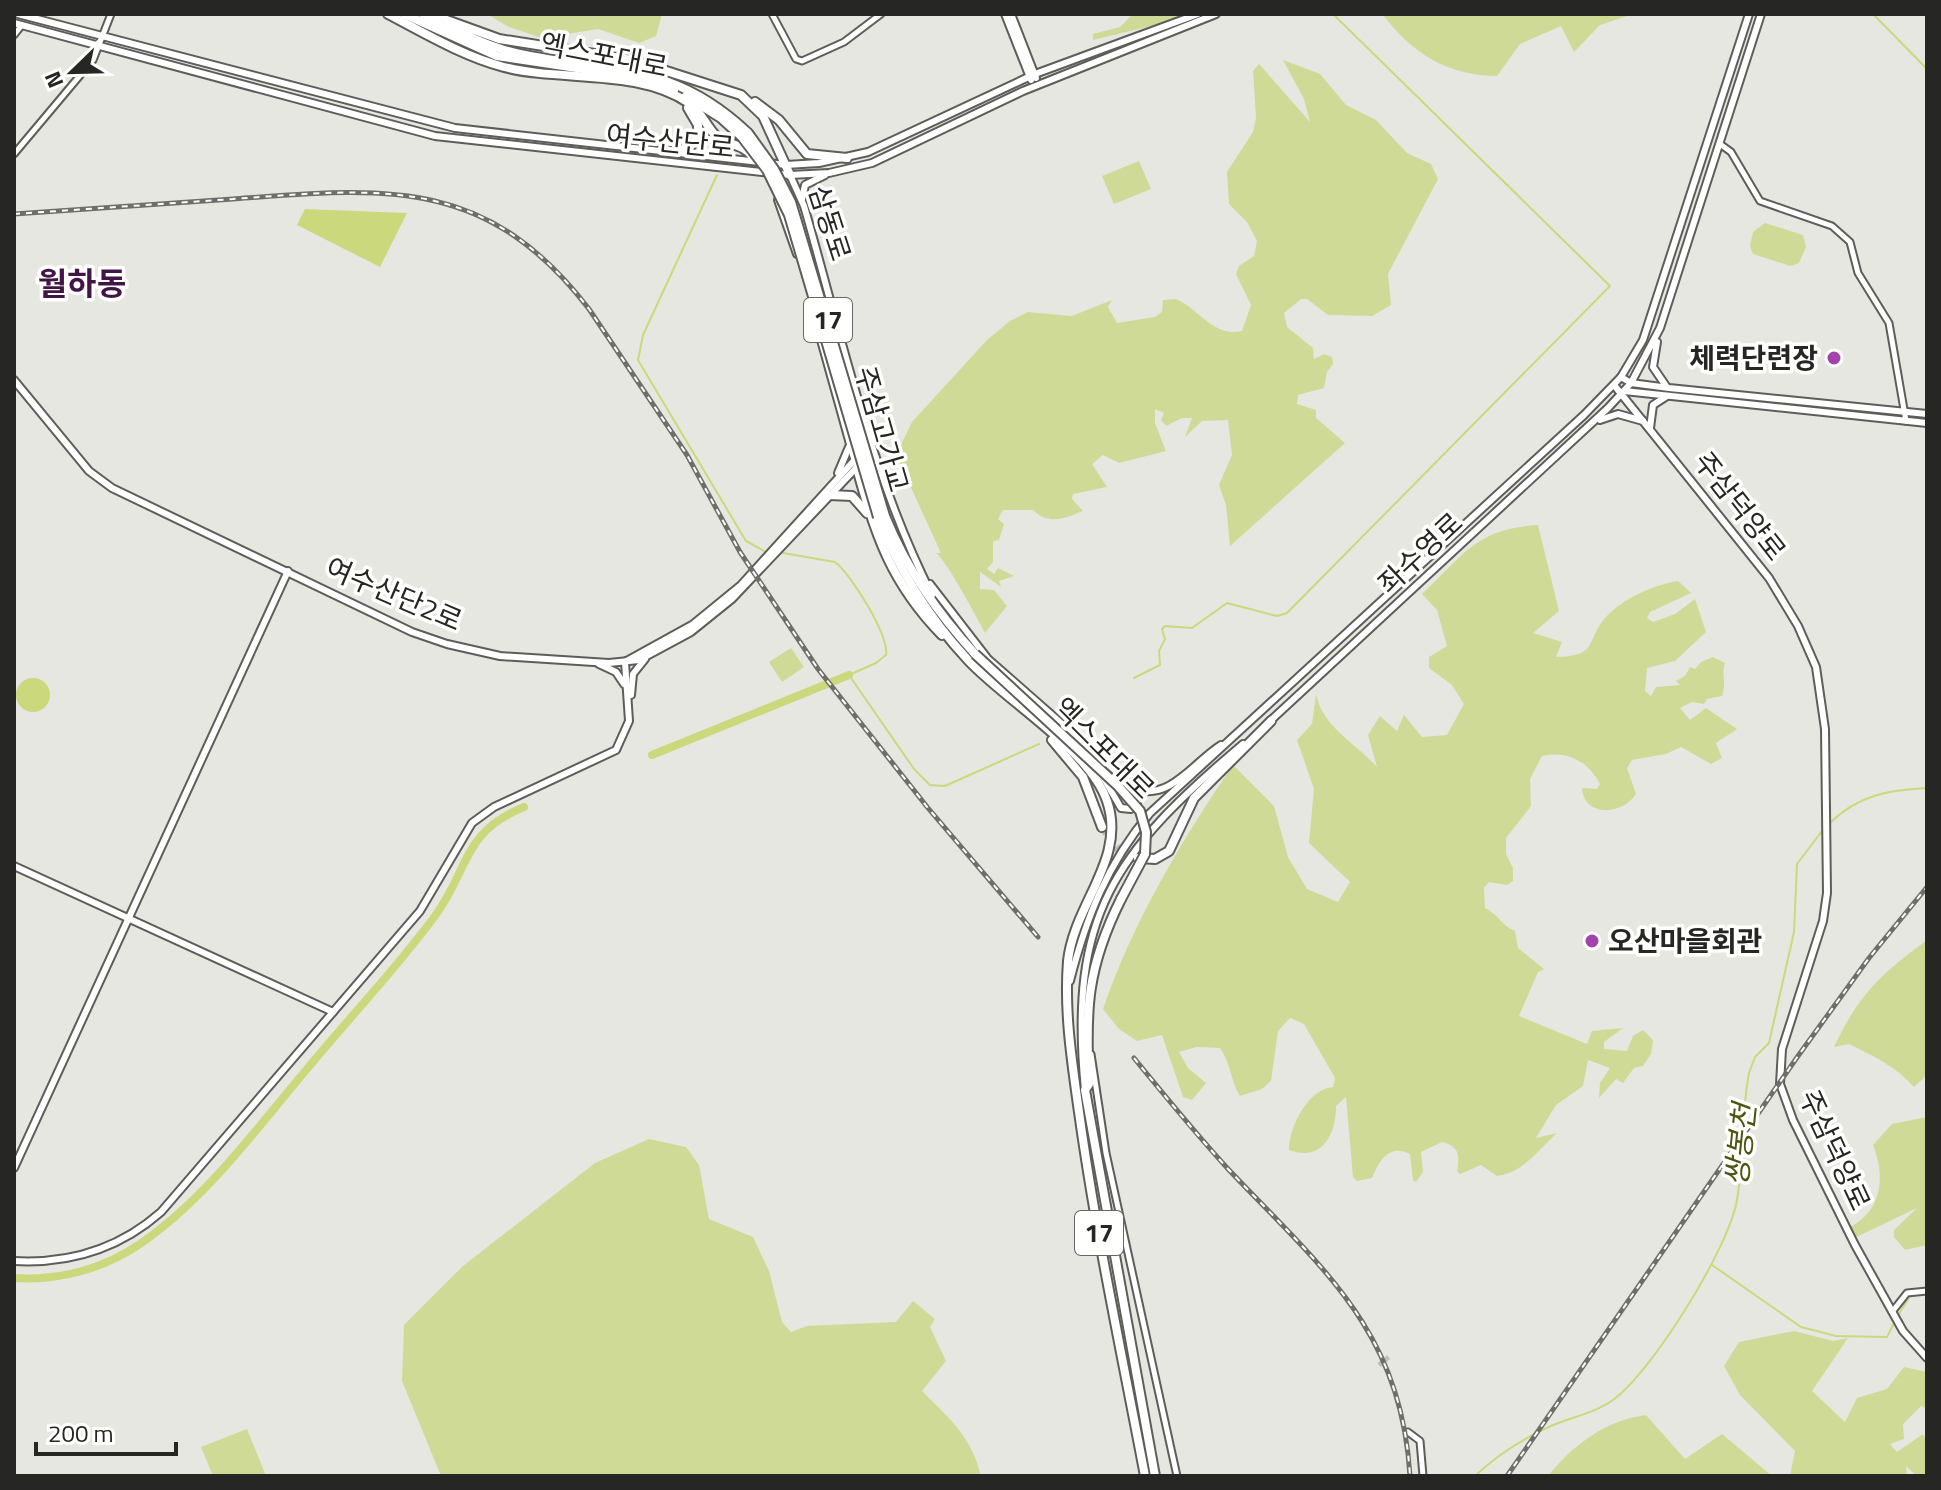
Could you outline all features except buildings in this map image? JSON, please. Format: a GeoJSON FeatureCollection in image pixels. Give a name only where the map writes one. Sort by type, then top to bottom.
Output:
{"type":"FeatureCollection","features":[{"type":"Feature","properties":{"kind":"highway"},"geometry":{"type":"LineString","coordinates":[[388,14],[460,51],[507,68],[641,84],[672,95],[694,107],[718,137],[744,147],[757,162]]}},
{"type":"Feature","properties":{"kind":"highway","name":"엑스포대로"},"geometry":{"type":"LineString","coordinates":[[404,14],[497,56],[623,75],[663,85],[702,104],[745,135]]}},
{"type":"Feature","properties":{"kind":"highway","name":"엑스포대로"},"geometry":{"type":"LineString","coordinates":[[423,14],[512,52],[621,68],[669,80],[706,99],[745,135]]}},
{"type":"Feature","properties":{"kind":"highway"},"geometry":{"type":"LineString","coordinates":[[430,14],[499,39],[632,60],[674,71],[750,99],[771,113],[807,154],[847,158]]}},
{"type":"Feature","properties":{"kind":"highway"},"geometry":{"type":"LineString","coordinates":[[671,152],[692,146],[699,132],[692,112],[672,95]]}},
{"type":"Feature","properties":{"kind":"highway"},"geometry":{"type":"LineString","coordinates":[[750,99],[763,116],[790,175]]}},
{"type":"Feature","properties":{"kind":"highway","name":"주삼고가교"},"geometry":{"type":"LineString","coordinates":[[745,135],[767,170],[792,223],[878,518]]}},
{"type":"Feature","properties":{"kind":"highway"},"geometry":{"type":"LineString","coordinates":[[856,464],[878,518]]}},
{"type":"Feature","properties":{"kind":"highway"},"geometry":{"type":"LineString","coordinates":[[827,493],[842,493],[855,498],[878,518]]}},
{"type":"Feature","properties":{"kind":"highway","name":"엑스포대로"},"geometry":{"type":"LineString","coordinates":[[878,518],[915,578],[971,657],[1137,806],[1145,828],[1145,849],[1098,947],[1085,1012],[1092,1080],[1085,1090],[1155,1476]]}},
{"type":"Feature","properties":{"kind":"highway","name":"엑스포대로"},"geometry":{"type":"LineString","coordinates":[[878,518],[922,602],[1038,724],[1091,770],[1108,803],[1113,832],[1109,856],[1075,930],[1067,1019],[1083,1144],[1142,1462],[1142,1476]]}},
{"type":"Feature","properties":{"kind":"highway"},"geometry":{"type":"LineString","coordinates":[[1138,858],[1151,860],[1166,854],[1197,794],[1271,721]]}},
{"type":"Feature","properties":{"kind":"highway"},"geometry":{"type":"LineString","coordinates":[[1038,724],[1079,771],[1102,827]]}},
{"type":"Feature","properties":{"kind":"street","name":"여수산단로"},"geometry":{"type":"LineString","coordinates":[[18,14],[104,34],[349,103],[455,128],[786,165],[847,158],[868,152],[1032,75],[1198,14]]}},
{"type":"Feature","properties":{"kind":"street"},"geometry":{"type":"LineString","coordinates":[[14,154],[93,60],[111,14]]}},
{"type":"Feature","properties":{"kind":"street"},"geometry":{"type":"LineString","coordinates":[[772,14],[796,59],[802,61],[835,47],[881,14]]}},
{"type":"Feature","properties":{"kind":"street"},"geometry":{"type":"LineString","coordinates":[[1008,14],[1036,86]]}},
{"type":"Feature","properties":{"kind":"street","name":"여수산단로"},"geometry":{"type":"LineString","coordinates":[[14,23],[435,136],[790,175],[829,173],[872,163],[1036,86],[1216,14]]}},
{"type":"Feature","properties":{"kind":"street","name":"좌수영로"},"geometry":{"type":"LineString","coordinates":[[1068,987],[1091,907],[1125,846],[1164,800],[1621,377],[1643,340],[1653,314],[1749,14]]}},
{"type":"Feature","properties":{"kind":"street","name":"좌수영로"},"geometry":{"type":"LineString","coordinates":[[1085,1090],[1080,1000],[1091,941],[1108,894],[1134,850],[1157,821],[1271,721],[1593,422],[1631,383],[1660,328],[1761,14]]}},
{"type":"Feature","properties":{"kind":"street"},"geometry":{"type":"LineString","coordinates":[[14,35],[22,25]]}},
{"type":"Feature","properties":{"kind":"street"},"geometry":{"type":"LineString","coordinates":[[1720,144],[1731,152],[1760,201],[1832,226],[1850,242],[1857,271],[1889,323],[1906,417]]}},
{"type":"Feature","properties":{"kind":"street","name":"삼동로"},"geometry":{"type":"LineString","coordinates":[[757,162],[772,188],[801,269],[856,464]]}},
{"type":"Feature","properties":{"kind":"street"},"geometry":{"type":"LineString","coordinates":[[804,206],[805,185],[829,173]]}},
{"type":"Feature","properties":{"kind":"street","name":"삼동로"},"geometry":{"type":"LineString","coordinates":[[790,175],[804,206],[873,453],[914,559]]}},
{"type":"Feature","properties":{"kind":"street"},"geometry":{"type":"LineString","coordinates":[[1660,328],[1653,367],[1659,380],[1669,388]]}},
{"type":"Feature","properties":{"kind":"street"},"geometry":{"type":"LineString","coordinates":[[1621,377],[1631,383],[1906,417],[1927,423]]}},
{"type":"Feature","properties":{"kind":"street","name":"여수산단2로"},"geometry":{"type":"LineString","coordinates":[[14,380],[101,481],[412,632],[500,656],[625,662]]}},
{"type":"Feature","properties":{"kind":"street"},"geometry":{"type":"LineString","coordinates":[[1614,385],[1623,393],[1677,395],[1906,417],[1927,414]]}},
{"type":"Feature","properties":{"kind":"street","name":"주삼덕양로"},"geometry":{"type":"LineString","coordinates":[[1623,393],[1769,578],[1798,626],[1821,688],[1827,849],[1825,909],[1782,1049],[1780,1084],[1793,1120],[1892,1313],[1927,1358]]}},
{"type":"Feature","properties":{"kind":"street"},"geometry":{"type":"LineString","coordinates":[[1593,422],[1618,414],[1648,425],[1655,402],[1677,395]]}},
{"type":"Feature","properties":{"kind":"street"},"geometry":{"type":"LineString","coordinates":[[625,662],[649,655],[691,632],[732,599],[827,493],[846,460],[849,440]]}},
{"type":"Feature","properties":{"kind":"street"},"geometry":{"type":"LineString","coordinates":[[625,662],[705,616],[741,585],[856,464],[871,443]]}},
{"type":"Feature","properties":{"kind":"street"},"geometry":{"type":"LineString","coordinates":[[856,464],[873,453]]}},
{"type":"Feature","properties":{"kind":"street"},"geometry":{"type":"LineString","coordinates":[[914,559],[952,617],[988,659],[1136,789],[1149,792],[1164,789],[1231,740]]}},
{"type":"Feature","properties":{"kind":"street"},"geometry":{"type":"LineString","coordinates":[[914,559],[956,633]]}},
{"type":"Feature","properties":{"kind":"street"},"geometry":{"type":"LineString","coordinates":[[14,1168],[288,571]]}},
{"type":"Feature","properties":{"kind":"street"},"geometry":{"type":"LineString","coordinates":[[628,707],[633,674],[649,655]]}},
{"type":"Feature","properties":{"kind":"street"},"geometry":{"type":"LineString","coordinates":[[592,662],[616,672],[627,689]]}},
{"type":"Feature","properties":{"kind":"street"},"geometry":{"type":"LineString","coordinates":[[14,1261],[82,1256],[120,1240],[154,1218],[424,906],[472,823],[494,807],[612,753],[627,732],[625,662]]}},
{"type":"Feature","properties":{"kind":"street"},"geometry":{"type":"LineString","coordinates":[[1091,770],[1103,777],[1121,808],[1128,809],[1137,804],[1136,789]]}},
{"type":"Feature","properties":{"kind":"street"},"geometry":{"type":"LineString","coordinates":[[14,866],[333,1012]]}},
{"type":"Feature","properties":{"kind":"street"},"geometry":{"type":"LineString","coordinates":[[1091,1042],[1092,1080],[1106,1153],[1170,1459],[1177,1476]]}},
{"type":"Feature","properties":{"kind":"street"},"geometry":{"type":"LineString","coordinates":[[1892,1313],[1907,1293],[1927,1291]]}},
{"type":"Feature","properties":{"kind":"street"},"geometry":{"type":"LineString","coordinates":[[1408,1432],[1420,1441],[1423,1476]]}},
{"type":"Feature","properties":{"kind":"shaded area"},"geometry":{"type":"Polygon","coordinates":[[[487,14],[662,14],[656,36],[639,43],[598,29],[542,38],[509,27],[487,14]]]}},
{"type":"Feature","properties":{"kind":"shaded area"},"geometry":{"type":"Polygon","coordinates":[[[1133,14],[1182,14],[1155,25],[1093,40],[1093,34],[1120,27],[1133,14]]]}},
{"type":"Feature","properties":{"kind":"shaded area"},"geometry":{"type":"Polygon","coordinates":[[[1382,14],[1633,14],[1600,25],[1574,52],[1561,26],[1520,44],[1497,76],[1463,72],[1432,60],[1406,40],[1382,14]]]}},
{"type":"Feature","properties":{"kind":"shaded area"},"geometry":{"type":"Polygon","coordinates":[[[1283,60],[1320,74],[1346,105],[1376,120],[1407,153],[1431,164],[1438,179],[1388,274],[1391,305],[1372,316],[1328,315],[1307,299],[1301,299],[1284,313],[1287,327],[1313,348],[1314,359],[1324,354],[1332,357],[1333,364],[1327,372],[1324,388],[1298,395],[1297,404],[1316,410],[1316,418],[1345,443],[1230,546],[1226,505],[1219,485],[1232,455],[1228,420],[1202,421],[1185,437],[1192,418],[1182,418],[1166,426],[1161,420],[1164,413],[1155,409],[1155,423],[1166,451],[1119,463],[1103,455],[1092,464],[1107,487],[1073,494],[1072,499],[1083,511],[1051,519],[1033,510],[1003,510],[998,519],[1004,524],[999,540],[993,541],[993,562],[987,569],[994,574],[998,568],[1014,576],[999,581],[1001,587],[980,572],[980,589],[994,590],[1007,606],[985,633],[936,553],[941,553],[896,455],[912,422],[987,340],[1010,321],[1028,312],[1072,316],[1112,300],[1108,307],[1117,323],[1155,317],[1162,312],[1163,300],[1176,299],[1223,330],[1242,331],[1251,305],[1236,274],[1239,266],[1254,256],[1257,241],[1247,222],[1229,204],[1227,172],[1253,132],[1256,118],[1253,71],[1259,64],[1310,122],[1304,99],[1283,60]]]}},
{"type":"Feature","properties":{"kind":"shaded area"},"geometry":{"type":"Polygon","coordinates":[[[1139,161],[1151,189],[1114,204],[1102,176],[1139,161]]]}},
{"type":"Feature","properties":{"kind":"shaded area"},"geometry":{"type":"Polygon","coordinates":[[[305,209],[407,213],[380,267],[297,225],[305,209]]]}},
{"type":"Feature","properties":{"kind":"shaded area"},"geometry":{"type":"Polygon","coordinates":[[[1765,223],[1803,235],[1806,247],[1799,263],[1790,266],[1753,254],[1750,246],[1753,232],[1765,223]]]}},
{"type":"Feature","properties":{"kind":"shaded area"},"geometry":{"type":"Polygon","coordinates":[[[1538,525],[1559,611],[1533,633],[1562,642],[1556,657],[1585,651],[1605,618],[1629,599],[1648,589],[1678,581],[1691,593],[1650,612],[1647,618],[1653,622],[1675,614],[1695,599],[1706,632],[1675,661],[1647,668],[1645,691],[1651,696],[1656,687],[1680,685],[1676,681],[1685,676],[1690,667],[1695,669],[1701,662],[1713,657],[1725,663],[1722,696],[1707,699],[1704,704],[1692,702],[1680,708],[1690,720],[1706,708],[1737,729],[1716,743],[1722,758],[1711,764],[1681,747],[1666,754],[1632,760],[1627,768],[1636,794],[1622,806],[1605,810],[1589,805],[1584,798],[1582,788],[1597,789],[1600,784],[1583,763],[1568,756],[1542,756],[1530,779],[1531,806],[1506,838],[1506,854],[1513,868],[1513,881],[1507,885],[1489,882],[1484,888],[1485,908],[1515,931],[1518,948],[1544,969],[1538,972],[1519,1016],[1587,1044],[1592,1031],[1623,1028],[1604,1042],[1604,1049],[1627,1051],[1633,1036],[1643,1030],[1653,1040],[1651,1054],[1643,1066],[1634,1068],[1623,1083],[1616,1079],[1599,1098],[1600,1083],[1610,1068],[1588,1060],[1583,1086],[1556,1105],[1536,1138],[1557,1133],[1530,1159],[1506,1174],[1497,1176],[1481,1165],[1460,1174],[1457,1171],[1457,1152],[1442,1142],[1421,1152],[1423,1172],[1416,1182],[1413,1180],[1410,1154],[1403,1151],[1391,1152],[1382,1160],[1372,1178],[1357,1181],[1353,1177],[1346,1097],[1336,1106],[1333,1127],[1325,1143],[1310,1152],[1289,1150],[1296,1120],[1316,1094],[1333,1087],[1335,1078],[1304,1024],[1290,1018],[1278,1031],[1271,1081],[1262,1089],[1240,1096],[1220,1048],[1197,1047],[1179,1052],[1188,1068],[1206,1083],[1192,1100],[1183,1097],[1162,1035],[1137,1041],[1119,1029],[1103,1009],[1129,945],[1160,883],[1233,765],[1274,806],[1288,857],[1307,889],[1338,902],[1350,882],[1309,843],[1314,789],[1297,740],[1312,724],[1316,694],[1333,726],[1377,767],[1368,735],[1380,716],[1397,731],[1404,715],[1422,737],[1447,735],[1464,704],[1452,685],[1429,668],[1429,657],[1447,646],[1437,610],[1422,594],[1461,556],[1485,538],[1517,527],[1538,525]]]}},
{"type":"Feature","properties":{"kind":"shaded area"},"geometry":{"type":"Polygon","coordinates":[[[791,648],[804,667],[782,682],[769,662],[791,648]]]}},
{"type":"Feature","properties":{"kind":"shaded area"},"geometry":{"type":"Polygon","coordinates":[[[33,678],[45,683],[50,695],[45,707],[33,712],[21,707],[16,695],[21,683],[33,678]]]}},
{"type":"Feature","properties":{"kind":"shaded area"},"geometry":{"type":"Polygon","coordinates":[[[1927,940],[1927,1075],[1914,1087],[1892,1068],[1858,1048],[1849,1044],[1834,1047],[1873,986],[1927,940]]]}},
{"type":"Feature","properties":{"kind":"shaded area"},"geometry":{"type":"Polygon","coordinates":[[[1927,1117],[1927,1245],[1905,1250],[1894,1237],[1894,1230],[1917,1208],[1852,1239],[1847,1229],[1868,1213],[1878,1193],[1879,1170],[1873,1145],[1892,1124],[1927,1117]]]}},
{"type":"Feature","properties":{"kind":"shaded area"},"geometry":{"type":"Polygon","coordinates":[[[649,1139],[686,1147],[699,1165],[709,1219],[753,1237],[769,1271],[782,1322],[791,1332],[807,1326],[896,1322],[913,1301],[935,1319],[930,1327],[946,1361],[922,1391],[965,1439],[981,1476],[441,1476],[402,1381],[404,1325],[463,1266],[595,1163],[649,1139]]]}},
{"type":"Feature","properties":{"kind":"shaded area"},"geometry":{"type":"Polygon","coordinates":[[[1794,1331],[1833,1341],[1848,1338],[1812,1391],[1845,1422],[1857,1398],[1887,1389],[1904,1367],[1927,1372],[1927,1408],[1921,1406],[1903,1424],[1904,1439],[1890,1444],[1897,1452],[1923,1434],[1927,1441],[1927,1476],[1917,1476],[1906,1466],[1907,1476],[1790,1476],[1795,1451],[1740,1395],[1724,1366],[1739,1342],[1794,1331]]]}},
{"type":"Feature","properties":{"kind":"shaded area"},"geometry":{"type":"Polygon","coordinates":[[[1646,1415],[1685,1459],[1722,1434],[1772,1476],[1548,1476],[1568,1454],[1591,1436],[1617,1422],[1646,1415]]]}},
{"type":"Feature","properties":{"kind":"shaded area"},"geometry":{"type":"Polygon","coordinates":[[[247,1429],[266,1476],[213,1476],[201,1447],[247,1429]]]}},
{"type":"Feature","properties":{"kind":"waterway"},"geometry":{"type":"LineString","coordinates":[[1134,678],[1160,665],[1159,651],[1165,639],[1162,629],[1165,626],[1192,628],[1227,603],[1277,616],[1287,613],[1610,286],[1333,14]]}},
{"type":"Feature","properties":{"kind":"waterway"},"geometry":{"type":"LineString","coordinates":[[1873,14],[1927,69]]}},
{"type":"Feature","properties":{"kind":"waterway"},"geometry":{"type":"LineString","coordinates":[[717,175],[643,335],[638,360],[746,541],[766,552]]}},
{"type":"Feature","properties":{"kind":"waterway"},"geometry":{"type":"LineString","coordinates":[[783,553],[835,562],[859,591],[882,634],[886,655],[849,675],[914,769],[930,785],[945,786],[1039,744]]}},
{"type":"Feature","properties":{"kind":"waterway"},"geometry":{"type":"LineString","coordinates":[[652,755],[849,675]]}},
{"type":"Feature","properties":{"kind":"waterway","name":"쌍봉천"},"geometry":{"type":"LineString","coordinates":[[1830,823],[1863,800],[1900,790],[1927,788]]}},
{"type":"Feature","properties":{"kind":"waterway"},"geometry":{"type":"LineString","coordinates":[[14,1278],[64,1275],[96,1267],[140,1244],[187,1206],[229,1162],[420,936],[446,899],[478,840],[504,817],[524,807]]}},
{"type":"Feature","properties":{"kind":"waterway","name":"쌍봉천"},"geometry":{"type":"LineString","coordinates":[[1475,1476],[1531,1436],[1613,1400],[1648,1364],[1705,1277],[1720,1248],[1737,1200],[1749,1073],[1755,1057],[1769,1043],[1794,932],[1797,864],[1825,827]]}},
{"type":"Feature","properties":{"kind":"waterway"},"geometry":{"type":"LineString","coordinates":[[1712,1265],[1801,1327],[1836,1336],[1887,1337],[1894,1323]]}},
{"type":"Feature","properties":{"kind":"waterway"},"geometry":{"type":"LineString","coordinates":[[1897,1317],[1910,1296]]}},
{"type":"Feature","properties":{"kind":"tunnel"},"geometry":{"type":"LineString","coordinates":[[1102,827],[1118,849],[1138,858]]}},
{"type":"Feature","properties":{"kind":"tunnel"},"geometry":{"type":"LineString","coordinates":[[1379,1365],[1390,1356]]}},
{"type":"Feature","properties":{"kind":"railway"},"geometry":{"type":"LineString","coordinates":[[14,214],[287,195],[384,194],[429,200],[471,212],[511,234],[550,265],[589,309],[687,455],[740,552],[818,669],[928,808],[1038,937]]}},
{"type":"Feature","properties":{"kind":"railway"},"geometry":{"type":"LineString","coordinates":[[1507,1476],[1798,1056],[1869,958],[1927,887]]}},
{"type":"Feature","properties":{"kind":"railway"},"geometry":{"type":"LineString","coordinates":[[1134,1058],[1229,1170],[1325,1271],[1351,1305],[1373,1341],[1391,1380],[1403,1425],[1410,1476]]}},
{"type":"Feature","properties":{"kind":"place","name":"체력단련장"},"geometry":{"type":"Point","coordinates":[1834,358]}},
{"type":"Feature","properties":{"kind":"place","name":"오산마을회관"},"geometry":{"type":"Point","coordinates":[1592,941]}},
{"type":"Feature","properties":{"kind":"district","name":"월하동"},"geometry":{"type":"Point","coordinates":[82,284]}}]}
